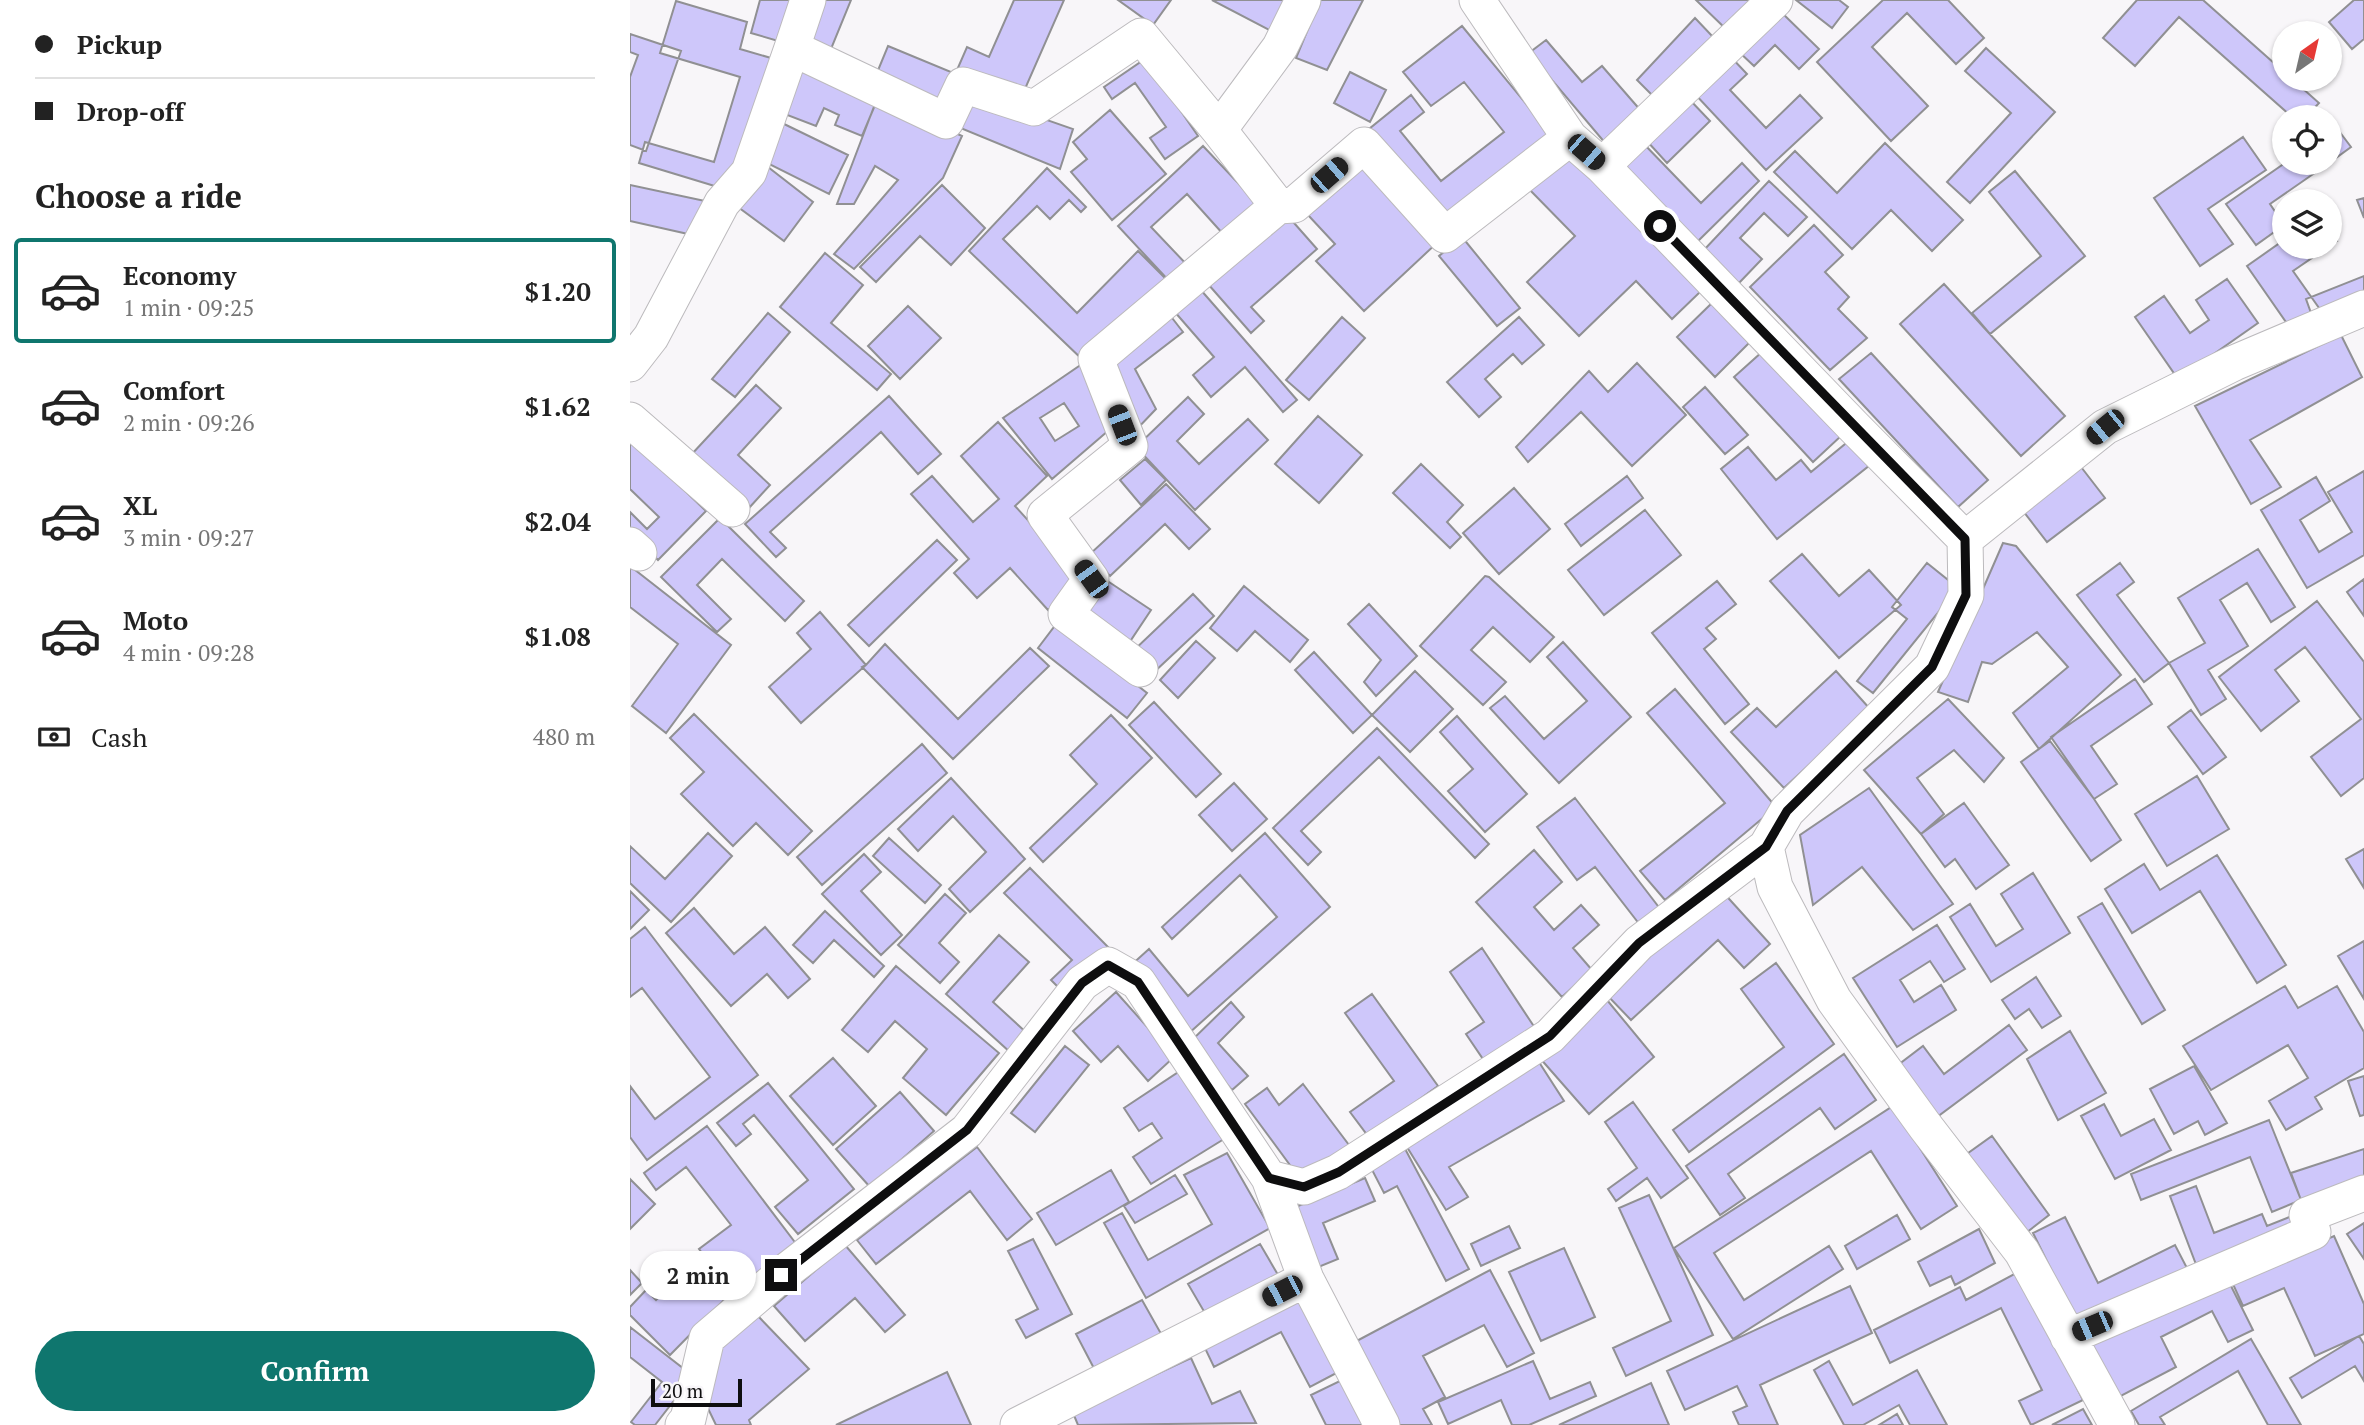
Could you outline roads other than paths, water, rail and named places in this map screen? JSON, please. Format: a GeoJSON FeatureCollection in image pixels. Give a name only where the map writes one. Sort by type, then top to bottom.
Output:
{"type":"FeatureCollection","features":[{"type":"Feature","properties":{"kind":"street"},"geometry":{"type":"LineString","coordinates":[[630,364],[651,337],[722,203],[750,172],[808,0]]}},
{"type":"Feature","properties":{"kind":"street"},"geometry":{"type":"LineString","coordinates":[[1219,130],[1280,47],[1303,0]]}},
{"type":"Feature","properties":{"kind":"street"},"geometry":{"type":"LineString","coordinates":[[1269,1178],[1304,1187],[1339,1172],[1550,1036],[1639,943],[1766,847],[1787,811],[1932,667],[1966,595],[1965,539],[1602,166],[1570,138],[1477,0]]}},
{"type":"Feature","properties":{"kind":"street"},"geometry":{"type":"LineString","coordinates":[[1602,166],[1775,0]]}},
{"type":"Feature","properties":{"kind":"street"},"geometry":{"type":"LineString","coordinates":[[792,48],[946,121],[962,85],[1034,108],[1141,36],[1278,206]]}},
{"type":"Feature","properties":{"kind":"street"},"geometry":{"type":"LineString","coordinates":[[1140,669],[1066,614],[1091,579],[1045,516],[1130,446],[1096,359],[1278,206],[1294,205],[1364,145],[1445,235],[1570,138]]}},
{"type":"Feature","properties":{"kind":"street"},"geometry":{"type":"LineString","coordinates":[[1965,539],[2105,427],[2234,363],[2364,308]]}},
{"type":"Feature","properties":{"kind":"street"},"geometry":{"type":"LineString","coordinates":[[630,420],[732,509]]}},
{"type":"Feature","properties":{"kind":"street"},"geometry":{"type":"LineString","coordinates":[[1766,847],[1775,887],[1834,1000],[2022,1252],[2117,1425]]}},
{"type":"Feature","properties":{"kind":"street"},"geometry":{"type":"LineString","coordinates":[[683,1425],[688,1419],[707,1338],[781,1275],[967,1130],[1082,983],[1108,965],[1138,982],[1269,1178],[1306,1279],[1382,1425]]}},
{"type":"Feature","properties":{"kind":"street"},"geometry":{"type":"LineString","coordinates":[[2068,1337],[2314,1232],[2308,1215],[2364,1193]]}},
{"type":"Feature","properties":{"kind":"street"},"geometry":{"type":"LineString","coordinates":[[1018,1425],[1306,1279]]}}]}
